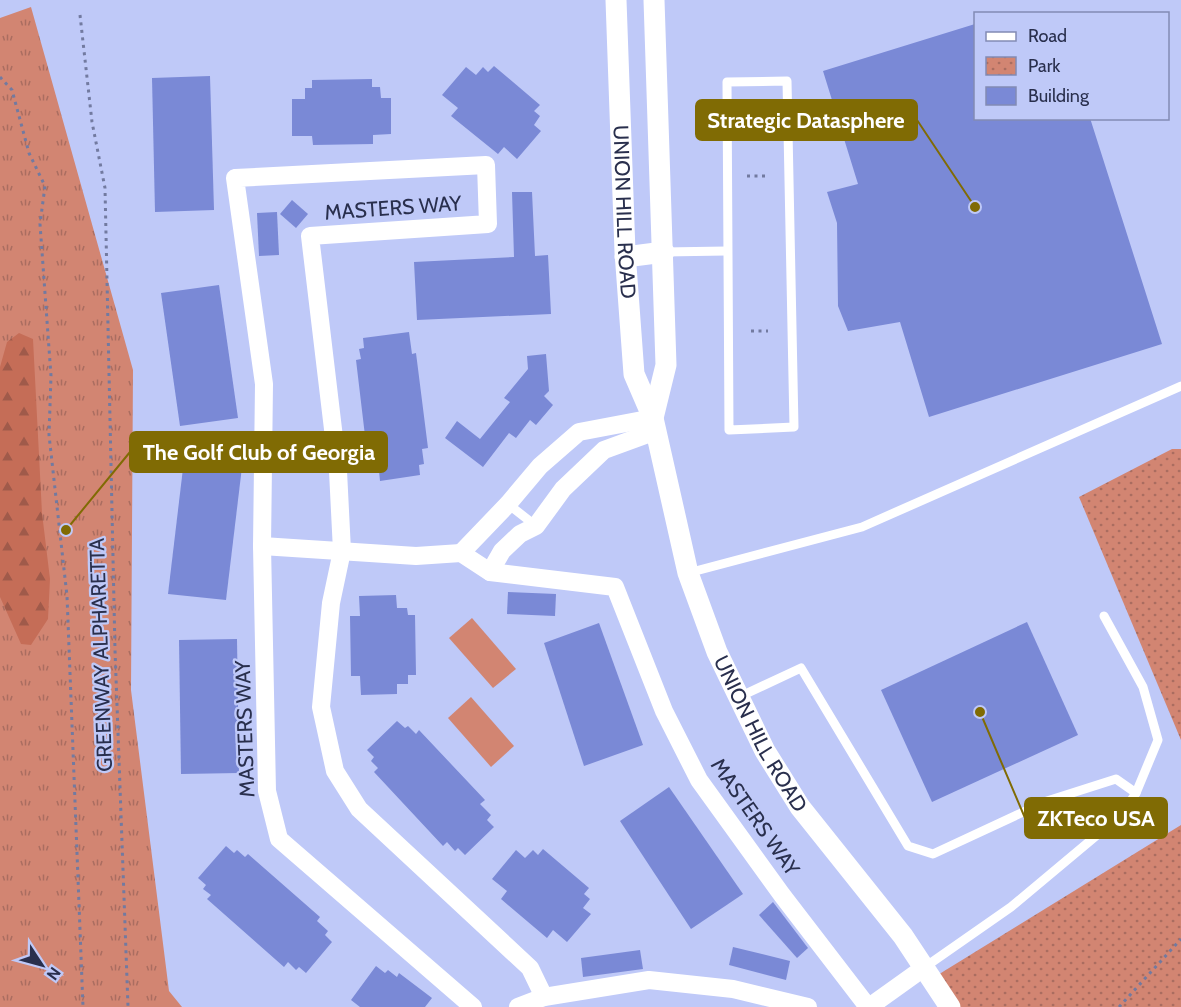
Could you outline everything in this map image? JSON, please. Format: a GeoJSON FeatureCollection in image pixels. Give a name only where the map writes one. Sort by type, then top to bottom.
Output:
{"type":"FeatureCollection","features":[{"type":"Feature","properties":{"kind":"street","name":"UNION HILL ROAD"},"geometry":{"type":"LineString","coordinates":[[616,0],[626,257],[634,374],[654,424],[688,573],[706,626],[765,751],[800,807],[903,936],[950,1007]]}},
{"type":"Feature","properties":{"kind":"street","name":"UNION HILL ROAD"},"geometry":{"type":"LineString","coordinates":[[654,0],[666,365],[654,424]]}},
{"type":"Feature","properties":{"kind":"street","name":"MASTERS WAY"},"geometry":{"type":"LineString","coordinates":[[473,1007],[279,839],[267,791],[262,546],[264,384],[235,178],[486,165],[488,224],[310,236],[338,471],[342,551],[331,603],[321,707],[335,771],[359,809],[530,968],[544,997]]}},
{"type":"Feature","properties":{"kind":"street"},"geometry":{"type":"LineString","coordinates":[[626,257],[664,252]]}},
{"type":"Feature","properties":{"kind":"street"},"geometry":{"type":"LineString","coordinates":[[262,546],[416,556],[461,553],[508,504],[540,465],[579,432],[654,424]]}},
{"type":"Feature","properties":{"kind":"street"},"geometry":{"type":"LineString","coordinates":[[490,572],[502,551],[520,534],[536,526],[563,489],[604,450],[654,424]]}},
{"type":"Feature","properties":{"kind":"street"},"geometry":{"type":"LineString","coordinates":[[579,432],[604,450]]}},
{"type":"Feature","properties":{"kind":"street","name":"MASTERS WAY"},"geometry":{"type":"LineString","coordinates":[[461,553],[490,572],[615,587],[664,711],[699,780],[782,895],[869,1007],[925,967]]}},
{"type":"Feature","properties":{"kind":"street"},"geometry":{"type":"LineString","coordinates":[[518,1007],[544,997],[649,980],[733,989],[808,1007]]}},
{"type":"Feature","properties":{"kind":"lane"},"geometry":{"type":"LineString","coordinates":[[787,81],[794,427],[729,430],[726,251],[727,82],[787,81]]}},
{"type":"Feature","properties":{"kind":"lane"},"geometry":{"type":"LineString","coordinates":[[664,252],[726,251]]}},
{"type":"Feature","properties":{"kind":"lane"},"geometry":{"type":"LineString","coordinates":[[688,573],[862,527],[1181,386]]}},
{"type":"Feature","properties":{"kind":"lane"},"geometry":{"type":"LineString","coordinates":[[508,504],[536,526]]}},
{"type":"Feature","properties":{"kind":"lane"},"geometry":{"type":"LineString","coordinates":[[925,967],[1011,907],[1121,815],[1136,794],[1158,740],[1143,687],[1104,616]]}},
{"type":"Feature","properties":{"kind":"lane"},"geometry":{"type":"LineString","coordinates":[[738,697],[801,668],[908,846],[933,854],[1047,801],[1116,779],[1136,794]]}},
{"type":"Feature","properties":{"kind":"path","name":"GREENWAY ALPHARETTA"},"geometry":{"type":"LineString","coordinates":[[80,15],[92,122],[105,188],[115,650],[128,1007]]}},
{"type":"Feature","properties":{"kind":"path"},"geometry":{"type":"LineString","coordinates":[[0,77],[12,90],[29,153],[45,186],[40,224],[51,376],[50,435],[67,596],[83,1007]]}},
{"type":"Feature","properties":{"kind":"path"},"geometry":{"type":"LineString","coordinates":[[747,176],[765,176]]}},
{"type":"Feature","properties":{"kind":"path"},"geometry":{"type":"LineString","coordinates":[[751,331],[768,331]]}},
{"type":"Feature","properties":{"kind":"path"},"geometry":{"type":"LineString","coordinates":[[1119,1007],[1181,939]]}},
{"type":"Feature","properties":{"kind":"green space"},"geometry":{"type":"Polygon","coordinates":[[[31,7],[133,370],[131,690],[169,991],[182,1007],[0,1007],[0,18],[31,7]]]}},
{"type":"Feature","properties":{"kind":"green space"},"geometry":{"type":"Polygon","coordinates":[[[19,333],[33,339],[42,513],[50,579],[48,619],[31,645],[21,644],[0,597],[0,367],[7,342],[19,333]]]}},
{"type":"Feature","properties":{"kind":"green space"},"geometry":{"type":"Polygon","coordinates":[[[1172,449],[1181,449],[1181,740],[1079,497],[1172,449]]]}},
{"type":"Feature","properties":{"kind":"green space"},"geometry":{"type":"Polygon","coordinates":[[[472,618],[516,669],[493,688],[449,638],[472,618]]]}},
{"type":"Feature","properties":{"kind":"green space"},"geometry":{"type":"Polygon","coordinates":[[[471,697],[514,746],[491,767],[448,718],[471,697]]]}},
{"type":"Feature","properties":{"kind":"green space"},"geometry":{"type":"Polygon","coordinates":[[[1181,825],[1181,1007],[942,1007],[928,981],[1181,825]]]}},
{"type":"Feature","properties":{"kind":"building"},"geometry":{"type":"Polygon","coordinates":[[[974,24],[974,120],[1091,120],[1162,344],[929,417],[900,322],[848,331],[838,306],[837,223],[827,192],[858,184],[823,71],[974,24]]]}},
{"type":"Feature","properties":{"kind":"building"},"geometry":{"type":"Polygon","coordinates":[[[494,66],[540,105],[534,111],[540,116],[534,125],[541,131],[517,159],[504,147],[498,154],[451,116],[458,108],[442,95],[466,67],[476,75],[483,67],[488,72],[494,66]]]}},
{"type":"Feature","properties":{"kind":"building"},"geometry":{"type":"Polygon","coordinates":[[[210,76],[214,210],[155,212],[152,78],[210,76]]]}},
{"type":"Feature","properties":{"kind":"building"},"geometry":{"type":"Polygon","coordinates":[[[372,79],[372,87],[380,87],[381,98],[391,98],[391,134],[373,135],[373,144],[313,145],[312,136],[292,136],[292,99],[305,99],[305,88],[312,88],[312,80],[372,79]]]}},
{"type":"Feature","properties":{"kind":"building"},"geometry":{"type":"Polygon","coordinates":[[[512,192],[532,192],[535,256],[548,255],[551,314],[417,320],[414,262],[514,257],[512,192]]]}},
{"type":"Feature","properties":{"kind":"building"},"geometry":{"type":"Polygon","coordinates":[[[292,200],[308,214],[296,228],[280,214],[292,200]]]}},
{"type":"Feature","properties":{"kind":"building"},"geometry":{"type":"Polygon","coordinates":[[[277,212],[279,255],[259,256],[257,213],[277,212]]]}},
{"type":"Feature","properties":{"kind":"building"},"geometry":{"type":"Polygon","coordinates":[[[219,285],[238,418],[180,426],[161,293],[219,285]]]}},
{"type":"Feature","properties":{"kind":"building"},"geometry":{"type":"Polygon","coordinates":[[[409,332],[412,354],[416,353],[428,448],[422,449],[424,464],[419,465],[420,475],[380,481],[379,471],[375,472],[373,460],[368,461],[356,360],[361,359],[359,349],[364,348],[363,338],[409,332]]]}},
{"type":"Feature","properties":{"kind":"building"},"geometry":{"type":"Polygon","coordinates":[[[546,354],[549,391],[544,396],[553,405],[536,425],[530,420],[516,438],[509,433],[483,467],[445,438],[457,421],[480,439],[510,402],[504,398],[528,369],[527,356],[546,354]]]}},
{"type":"Feature","properties":{"kind":"building"},"geometry":{"type":"Polygon","coordinates":[[[184,460],[242,467],[226,600],[168,594],[184,460]]]}},
{"type":"Feature","properties":{"kind":"building"},"geometry":{"type":"Polygon","coordinates":[[[508,592],[556,594],[555,616],[507,614],[508,592]]]}},
{"type":"Feature","properties":{"kind":"building"},"geometry":{"type":"Polygon","coordinates":[[[396,595],[397,608],[407,608],[408,615],[415,615],[416,675],[408,675],[408,684],[397,684],[397,694],[361,695],[360,676],[351,676],[350,616],[360,616],[359,596],[396,595]]]}},
{"type":"Feature","properties":{"kind":"building"},"geometry":{"type":"Polygon","coordinates":[[[1027,622],[1078,735],[932,802],[881,690],[1027,622]]]}},
{"type":"Feature","properties":{"kind":"building"},"geometry":{"type":"Polygon","coordinates":[[[599,623],[643,745],[584,766],[544,643],[599,623]]]}},
{"type":"Feature","properties":{"kind":"building"},"geometry":{"type":"Polygon","coordinates":[[[237,639],[239,773],[181,774],[179,640],[237,639]]]}},
{"type":"Feature","properties":{"kind":"building"},"geometry":{"type":"Polygon","coordinates":[[[397,721],[405,728],[408,726],[416,734],[419,730],[485,800],[480,804],[491,815],[487,820],[494,827],[465,855],[458,848],[455,851],[447,842],[443,846],[374,772],[378,768],[371,761],[374,757],[367,750],[397,721]]]}},
{"type":"Feature","properties":{"kind":"building"},"geometry":{"type":"Polygon","coordinates":[[[669,787],[743,894],[691,929],[620,821],[669,787]]]}},
{"type":"Feature","properties":{"kind":"building"},"geometry":{"type":"Polygon","coordinates":[[[226,846],[234,853],[237,850],[245,857],[248,854],[320,917],[317,921],[328,931],[325,935],[332,942],[306,973],[299,967],[296,970],[288,962],[284,967],[207,899],[211,895],[203,889],[206,885],[198,878],[226,846]]]}},
{"type":"Feature","properties":{"kind":"building"},"geometry":{"type":"Polygon","coordinates":[[[543,849],[589,888],[584,894],[590,899],[583,908],[591,914],[567,942],[553,930],[547,938],[501,899],[507,891],[492,879],[516,850],[525,858],[533,850],[538,855],[543,849]]]}},
{"type":"Feature","properties":{"kind":"building"},"geometry":{"type":"Polygon","coordinates":[[[773,902],[808,948],[797,958],[759,915],[773,902]]]}},
{"type":"Feature","properties":{"kind":"building"},"geometry":{"type":"Polygon","coordinates":[[[733,947],[790,961],[786,980],[729,965],[733,947]]]}},
{"type":"Feature","properties":{"kind":"building"},"geometry":{"type":"Polygon","coordinates":[[[640,950],[643,969],[583,977],[581,958],[640,950]]]}},
{"type":"Feature","properties":{"kind":"building"},"geometry":{"type":"Polygon","coordinates":[[[376,966],[385,973],[388,970],[397,977],[399,973],[432,998],[425,1007],[360,1007],[351,1000],[376,966]]]}},
{"type":"Feature","properties":{"kind":"place","name":"Strategic Datasphere"},"geometry":{"type":"Point","coordinates":[975,207]}},
{"type":"Feature","properties":{"kind":"place","name":"The Golf Club of Georgia"},"geometry":{"type":"Point","coordinates":[66,530]}},
{"type":"Feature","properties":{"kind":"place","name":"ZKTeco USA"},"geometry":{"type":"Point","coordinates":[980,712]}}]}
